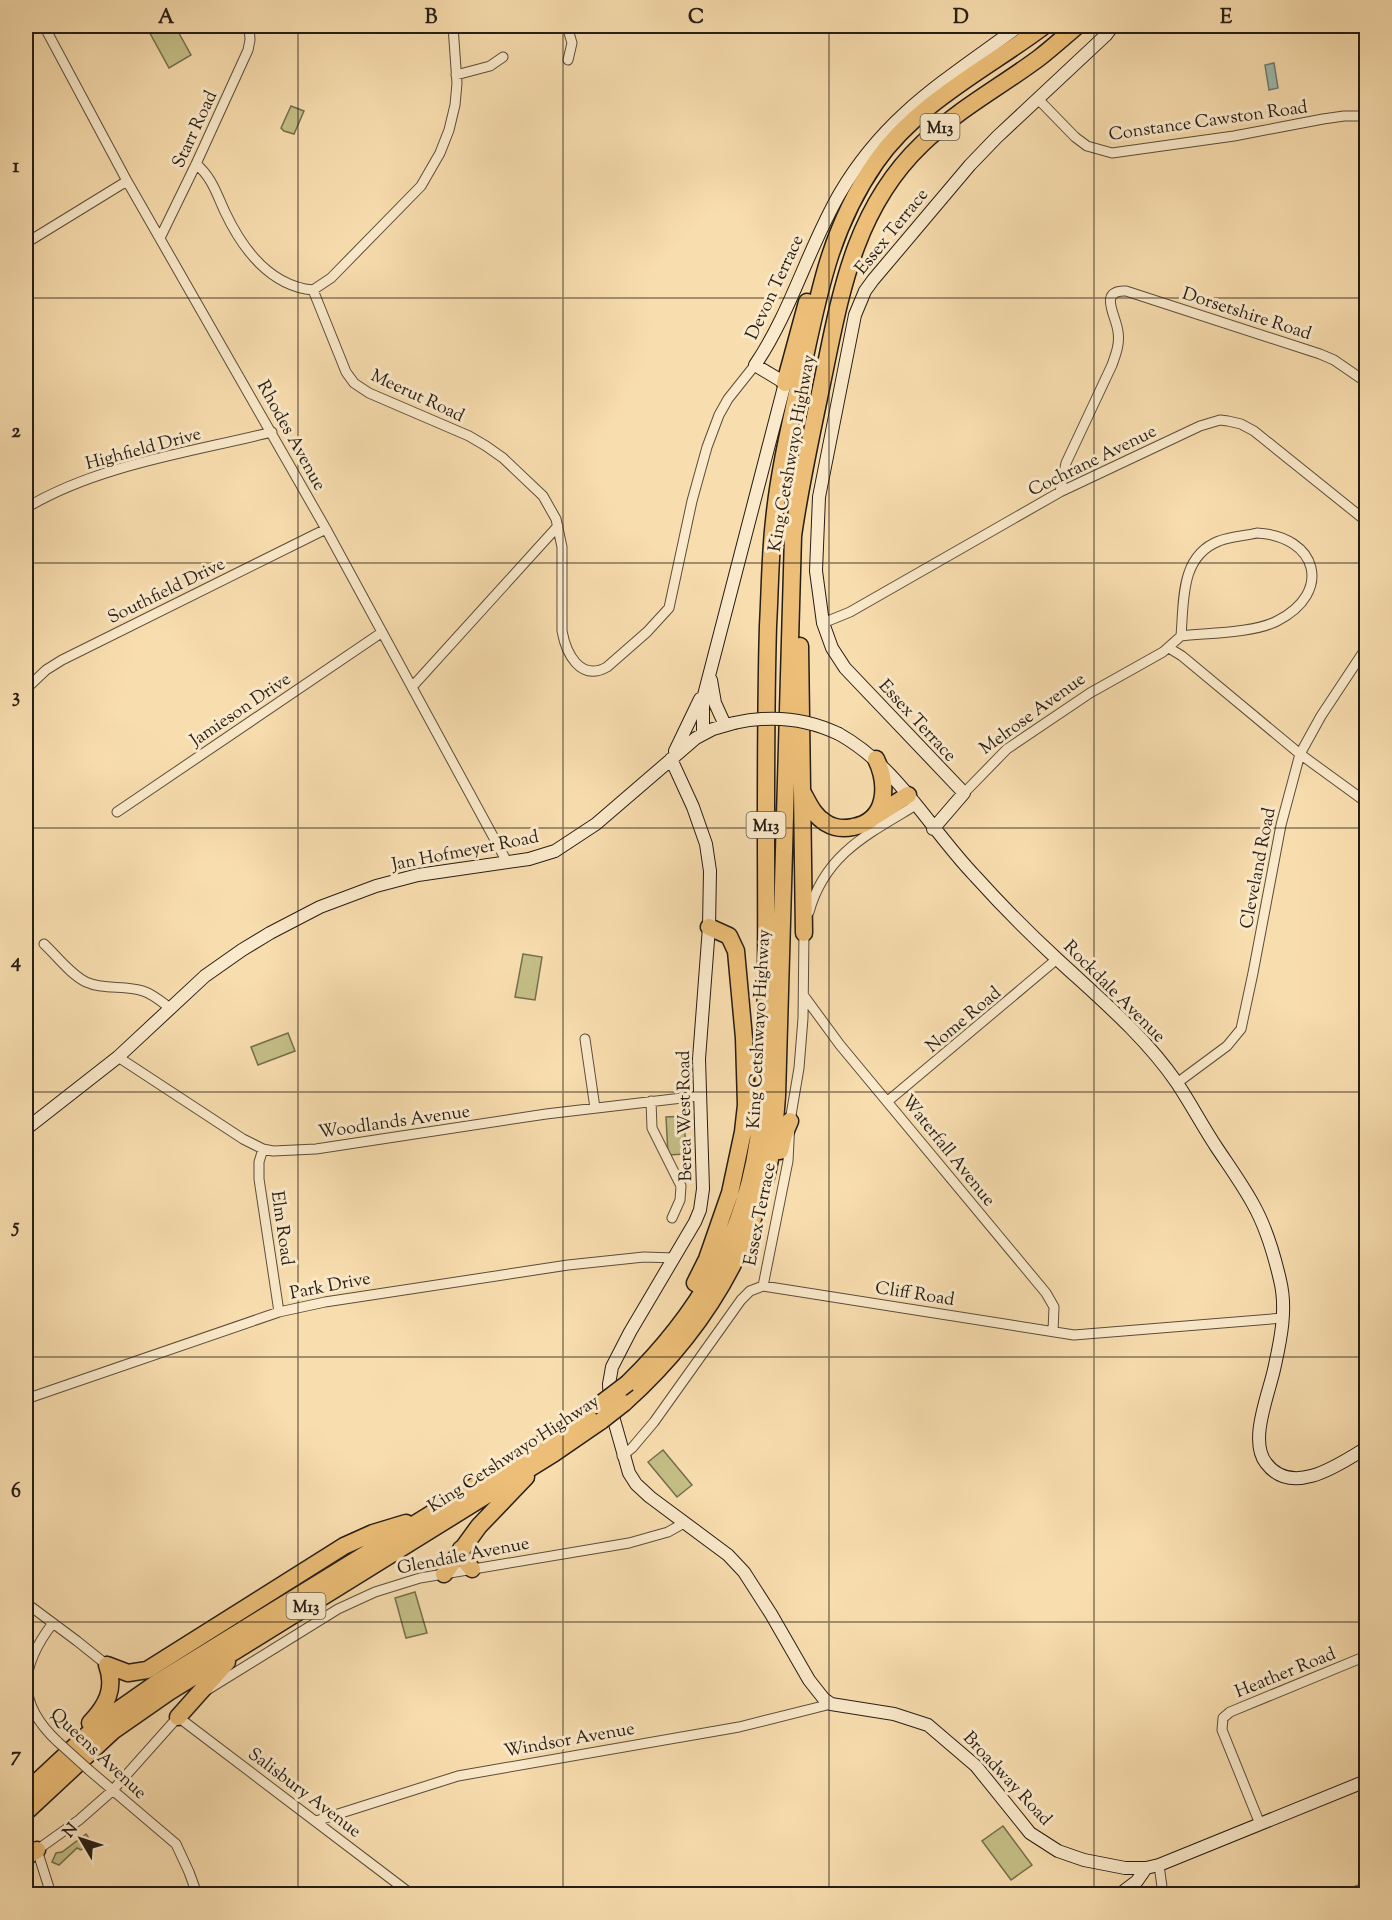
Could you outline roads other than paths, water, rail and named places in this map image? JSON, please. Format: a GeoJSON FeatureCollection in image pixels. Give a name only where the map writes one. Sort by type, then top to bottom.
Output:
{"type":"FeatureCollection","features":[{"type":"Feature","properties":{"kind":"highway","name":"King Cetshwayo Highway"},"geometry":{"type":"LineString","coordinates":[[26,1812],[113,1731],[169,1692],[536,1465],[600,1413],[643,1368],[682,1322],[718,1265],[741,1212],[758,1144],[766,1011],[767,682],[774,520],[797,393],[826,267],[835,236],[845,214],[873,167],[891,144],[929,108],[1044,26]]}},
{"type":"Feature","properties":{"kind":"highway","name":"King Cetshwayo Highway"},"geometry":{"type":"LineString","coordinates":[[26,1792],[89,1733],[134,1698],[563,1430],[624,1403],[664,1364],[708,1308],[727,1277],[743,1245],[766,1176],[775,1124],[779,1060],[793,536],[839,299],[856,245],[877,200],[905,161],[946,122],[1040,57],[1077,26]]}},
{"type":"Feature","properties":{"kind":"highway"},"geometry":{"type":"LineString","coordinates":[[785,383],[816,270],[831,230],[854,190],[873,167]]}},
{"type":"Feature","properties":{"kind":"highway"},"geometry":{"type":"LineString","coordinates":[[798,503],[804,933]]}},
{"type":"Feature","properties":{"kind":"highway"},"geometry":{"type":"LineString","coordinates":[[876,759],[884,787],[883,801],[876,815]]}},
{"type":"Feature","properties":{"kind":"highway"},"geometry":{"type":"LineString","coordinates":[[802,789],[813,811],[824,822],[839,828],[865,824],[876,815],[912,800]]}},
{"type":"Feature","properties":{"kind":"highway"},"geometry":{"type":"LineString","coordinates":[[643,1368],[691,1291],[707,1259],[730,1193],[743,1132],[746,1078],[736,951],[729,936],[709,927]]}},
{"type":"Feature","properties":{"kind":"highway"},"geometry":{"type":"LineString","coordinates":[[708,1308],[727,1285],[750,1242],[765,1206],[784,1135],[790,1121]]}},
{"type":"Feature","properties":{"kind":"highway"},"geometry":{"type":"LineString","coordinates":[[444,1574],[479,1526],[517,1488],[536,1465]]}},
{"type":"Feature","properties":{"kind":"highway"},"geometry":{"type":"LineString","coordinates":[[107,1665],[128,1673],[147,1670],[344,1546],[373,1533],[426,1517]]}},
{"type":"Feature","properties":{"kind":"highway"},"geometry":{"type":"LineString","coordinates":[[461,1549],[462,1557],[472,1569]]}},
{"type":"Feature","properties":{"kind":"highway"},"geometry":{"type":"LineString","coordinates":[[178,1717],[238,1649]]}},
{"type":"Feature","properties":{"kind":"highway"},"geometry":{"type":"LineString","coordinates":[[26,1784],[88,1725],[104,1706],[111,1685],[107,1665]]}},
{"type":"Feature","properties":{"kind":"street","name":"Rhodes Avenue"},"geometry":{"type":"LineString","coordinates":[[44,26],[128,181],[326,529],[507,862]]}},
{"type":"Feature","properties":{"kind":"street"},"geometry":{"type":"LineString","coordinates":[[196,164],[209,176],[238,237],[255,259],[277,276],[302,288],[314,290],[339,270],[428,176],[440,153],[455,105],[453,26]]}},
{"type":"Feature","properties":{"kind":"street"},"geometry":{"type":"LineString","coordinates":[[567,26],[572,43],[568,60]]}},
{"type":"Feature","properties":{"kind":"street","name":"Devon Terrace"},"geometry":{"type":"LineString","coordinates":[[656,623],[665,615],[671,602],[694,491],[716,423],[732,393],[767,347],[819,231],[860,163],[879,138],[911,106],[1019,26]]}},
{"type":"Feature","properties":{"kind":"street","name":"Essex Terrace"},"geometry":{"type":"LineString","coordinates":[[964,793],[845,668],[832,648],[823,623],[816,571],[819,497],[855,315],[873,280],[970,165],[1113,26]]}},
{"type":"Feature","properties":{"kind":"street","name":"Starr Road"},"geometry":{"type":"LineString","coordinates":[[160,238],[248,50],[249,28]]}},
{"type":"Feature","properties":{"kind":"street"},"geometry":{"type":"LineString","coordinates":[[456,75],[490,66],[503,57]]}},
{"type":"Feature","properties":{"kind":"street","name":"Constance Cawston Road"},"geometry":{"type":"LineString","coordinates":[[1038,99],[1075,137],[1087,146],[1112,153],[1234,136],[1323,119],[1366,116]]}},
{"type":"Feature","properties":{"kind":"street"},"geometry":{"type":"LineString","coordinates":[[26,243],[128,181]]}},
{"type":"Feature","properties":{"kind":"street","name":"Meerut Road"},"geometry":{"type":"LineString","coordinates":[[314,290],[342,364],[354,383],[369,393],[469,436],[494,451],[543,496],[558,526],[562,547],[562,631],[568,651],[577,665],[588,671],[601,670],[656,623]]}},
{"type":"Feature","properties":{"kind":"street","name":"Dorsetshire Road"},"geometry":{"type":"LineString","coordinates":[[1060,492],[1066,463],[1116,353],[1118,331],[1110,305],[1113,295],[1118,291],[1126,291],[1320,354],[1334,360],[1366,382]]}},
{"type":"Feature","properties":{"kind":"street"},"geometry":{"type":"LineString","coordinates":[[703,734],[702,706],[785,383],[755,365]]}},
{"type":"Feature","properties":{"kind":"street","name":"Cochrane Avenue"},"geometry":{"type":"LineString","coordinates":[[823,623],[850,612],[1060,492],[1200,426],[1220,420],[1241,424],[1267,440],[1366,521]]}},
{"type":"Feature","properties":{"kind":"street","name":"Highfield Drive"},"geometry":{"type":"LineString","coordinates":[[26,508],[56,491],[108,472],[272,432]]}},
{"type":"Feature","properties":{"kind":"street"},"geometry":{"type":"LineString","coordinates":[[412,687],[558,526]]}},
{"type":"Feature","properties":{"kind":"street","name":"Southfield Drive"},"geometry":{"type":"LineString","coordinates":[[26,689],[46,670],[62,660],[326,529]]}},
{"type":"Feature","properties":{"kind":"street"},"geometry":{"type":"LineString","coordinates":[[1264,534],[1288,542],[1312,564],[1311,588],[1306,598],[1293,611],[1276,622],[1262,627],[1181,636],[1185,586],[1189,569],[1201,551],[1210,545],[1222,540],[1264,534]]}},
{"type":"Feature","properties":{"kind":"street","name":"Jamieson Drive"},"geometry":{"type":"LineString","coordinates":[[117,812],[381,633]]}},
{"type":"Feature","properties":{"kind":"street","name":"Melrose Avenue"},"geometry":{"type":"LineString","coordinates":[[933,829],[994,760],[1090,693],[1168,648],[1181,636]]}},
{"type":"Feature","properties":{"kind":"street"},"geometry":{"type":"LineString","coordinates":[[1168,648],[1182,656],[1300,754],[1366,802]]}},
{"type":"Feature","properties":{"kind":"street","name":"Cleveland Road"},"geometry":{"type":"LineString","coordinates":[[1177,1083],[1227,1046],[1241,1029],[1254,973],[1281,825],[1300,754],[1321,716],[1366,648]]}},
{"type":"Feature","properties":{"kind":"street"},"geometry":{"type":"LineString","coordinates":[[710,673],[715,703],[730,724]]}},
{"type":"Feature","properties":{"kind":"street"},"geometry":{"type":"LineString","coordinates":[[671,759],[710,673]]}},
{"type":"Feature","properties":{"kind":"street","name":"Rockdale Avenue"},"geometry":{"type":"LineString","coordinates":[[671,759],[703,734],[730,724],[762,718],[813,723],[839,734],[858,744],[893,775],[933,829],[976,878],[1057,959],[1123,1020],[1177,1083],[1252,1202],[1265,1228],[1280,1281],[1283,1318],[1276,1365],[1259,1432],[1259,1447],[1265,1462],[1279,1474],[1300,1478],[1334,1467],[1366,1448]]}},
{"type":"Feature","properties":{"kind":"street","name":"Jan Hofmeyer Road"},"geometry":{"type":"LineString","coordinates":[[26,1129],[117,1057],[205,976],[242,950],[320,907],[353,893],[418,874],[537,857],[567,845],[610,812],[671,759]]}},
{"type":"Feature","properties":{"kind":"street","name":"Berea West Road"},"geometry":{"type":"LineString","coordinates":[[622,1456],[610,1406],[610,1376],[619,1352],[695,1222],[702,1200],[704,1171],[699,1059],[711,881],[706,844],[688,795],[671,759]]}},
{"type":"Feature","properties":{"kind":"street","name":"Essex Terrace"},"geometry":{"type":"LineString","coordinates":[[763,1286],[788,1161],[790,1121],[799,1068],[804,995],[804,933],[816,890],[839,856],[912,800]]}},
{"type":"Feature","properties":{"kind":"street"},"geometry":{"type":"LineString","coordinates":[[44,944],[77,976],[86,981],[144,991],[171,1009]]}},
{"type":"Feature","properties":{"kind":"street","name":"Nome Road"},"geometry":{"type":"LineString","coordinates":[[888,1101],[947,1054],[1057,959]]}},
{"type":"Feature","properties":{"kind":"street","name":"Waterfall Avenue"},"geometry":{"type":"LineString","coordinates":[[804,995],[840,1045],[1046,1293],[1054,1311],[1053,1331]]}},
{"type":"Feature","properties":{"kind":"street"},"geometry":{"type":"LineString","coordinates":[[585,1039],[595,1108]]}},
{"type":"Feature","properties":{"kind":"street","name":"Woodlands Avenue"},"geometry":{"type":"LineString","coordinates":[[117,1057],[202,1114],[263,1149],[273,1151],[316,1149],[595,1108],[699,1096]]}},
{"type":"Feature","properties":{"kind":"street"},"geometry":{"type":"LineString","coordinates":[[651,1101],[652,1128],[678,1178],[681,1190],[672,1218]]}},
{"type":"Feature","properties":{"kind":"street","name":"Elm Road"},"geometry":{"type":"LineString","coordinates":[[263,1149],[259,1162],[259,1179],[279,1312]]}},
{"type":"Feature","properties":{"kind":"street"},"geometry":{"type":"LineString","coordinates":[[653,1257],[663,1277]]}},
{"type":"Feature","properties":{"kind":"street","name":"Park Drive"},"geometry":{"type":"LineString","coordinates":[[26,1399],[279,1312],[357,1296],[508,1273],[601,1261],[653,1257],[675,1258]]}},
{"type":"Feature","properties":{"kind":"street"},"geometry":{"type":"LineString","coordinates":[[763,1286],[750,1292],[741,1300],[645,1434],[622,1456],[636,1484],[728,1555],[744,1572],[771,1614],[808,1680],[831,1704]]}},
{"type":"Feature","properties":{"kind":"street","name":"Cliff Road"},"geometry":{"type":"LineString","coordinates":[[763,1286],[1083,1335],[1283,1318]]}},
{"type":"Feature","properties":{"kind":"street","name":"Glendale Avenue"},"geometry":{"type":"LineString","coordinates":[[200,1694],[347,1605],[390,1587],[444,1574],[629,1543],[668,1532],[684,1522]]}},
{"type":"Feature","properties":{"kind":"street"},"geometry":{"type":"LineString","coordinates":[[26,1604],[107,1665]]}},
{"type":"Feature","properties":{"kind":"street","name":"Queens Avenue"},"geometry":{"type":"LineString","coordinates":[[53,1623],[34,1651],[28,1670],[27,1680],[34,1713],[45,1730],[58,1742],[176,1844],[197,1894]]}},
{"type":"Feature","properties":{"kind":"street","name":"Heather Road"},"geometry":{"type":"LineString","coordinates":[[1260,1824],[1222,1730],[1223,1718],[1230,1712],[1366,1656]]}},
{"type":"Feature","properties":{"kind":"street","name":"Windsor Avenue"},"geometry":{"type":"LineString","coordinates":[[316,1821],[458,1776],[739,1727],[831,1704]]}},
{"type":"Feature","properties":{"kind":"street","name":"Broadway Road"},"geometry":{"type":"LineString","coordinates":[[831,1704],[894,1714],[928,1725],[976,1766],[1030,1833],[1046,1844],[1084,1860],[1125,1868],[1146,1868],[1159,1865],[1366,1781]]}},
{"type":"Feature","properties":{"kind":"street"},"geometry":{"type":"LineString","coordinates":[[51,1894],[31,1853],[79,1820],[112,1791],[178,1717]]}},
{"type":"Feature","properties":{"kind":"street","name":"Salisbury Avenue"},"geometry":{"type":"LineString","coordinates":[[178,1717],[411,1894]]}},
{"type":"Feature","properties":{"kind":"street"},"geometry":{"type":"LineString","coordinates":[[1159,1865],[1163,1894]]}},
{"type":"Feature","properties":{"kind":"street"},"geometry":{"type":"LineString","coordinates":[[1120,1894],[1137,1881],[1146,1868]]}},
{"type":"Feature","properties":{"kind":"street"},"geometry":{"type":"LineString","coordinates":[[1349,1894],[1366,1887]]}}]}
